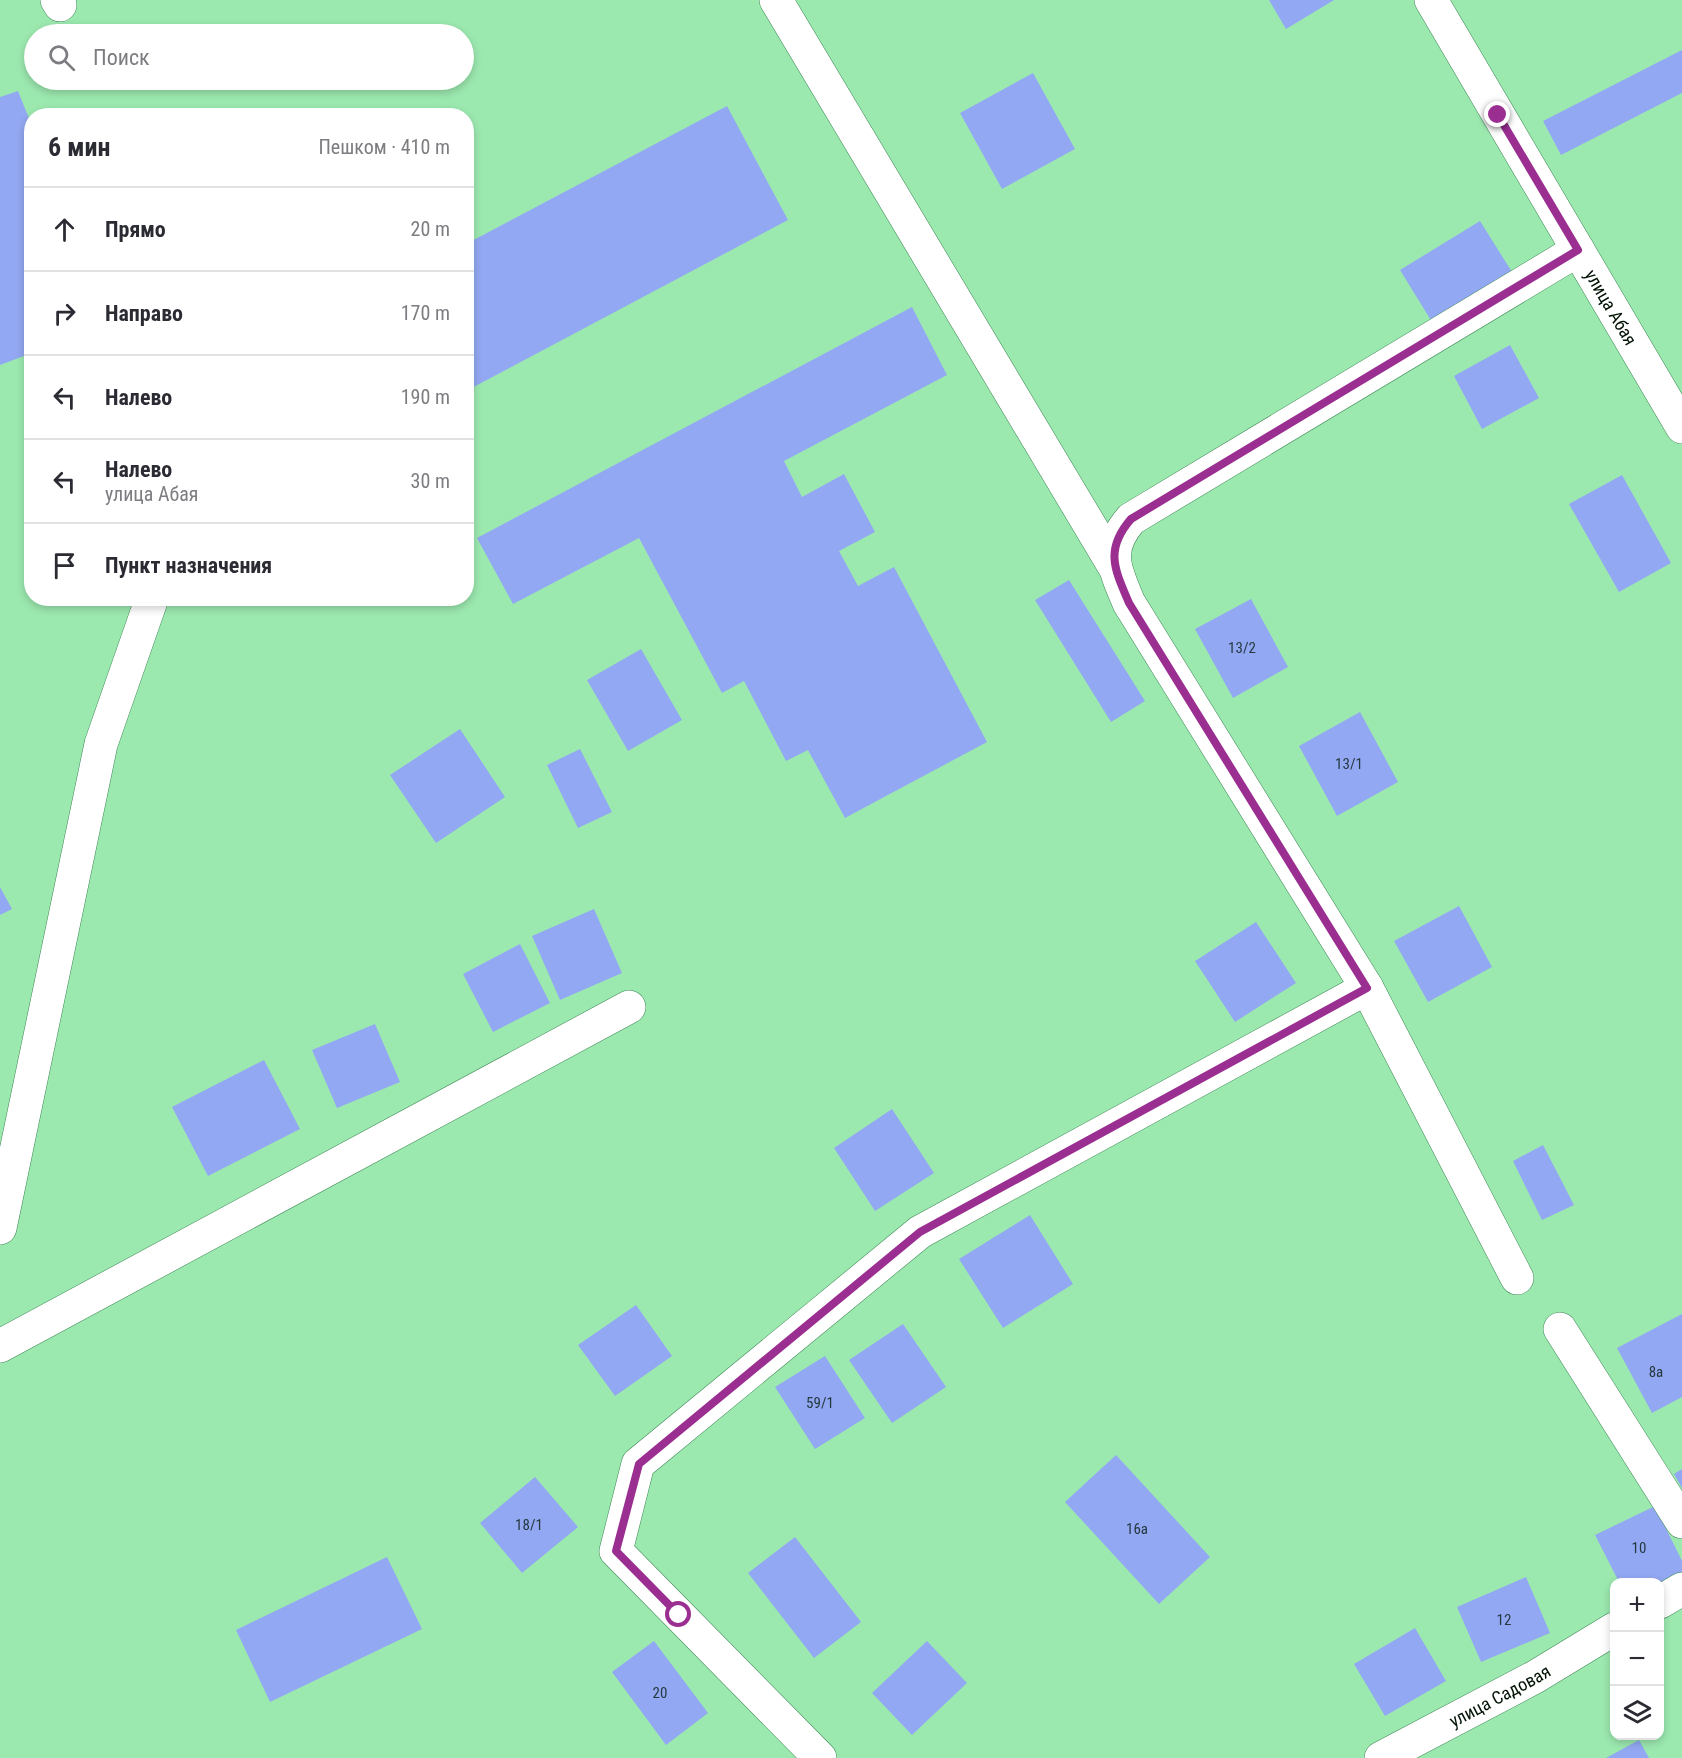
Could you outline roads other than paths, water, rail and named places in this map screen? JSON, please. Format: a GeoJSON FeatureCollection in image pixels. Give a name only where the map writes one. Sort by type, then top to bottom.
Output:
{"type":"FeatureCollection","features":[{"type":"Feature","properties":{"kind":"street"},"geometry":{"type":"LineString","coordinates":[[776,0],[1114,566],[1129,603],[1367,988],[1517,1278]]}},
{"type":"Feature","properties":{"kind":"street","name":"улица Абая"},"geometry":{"type":"LineString","coordinates":[[1431,0],[1682,427]]}},
{"type":"Feature","properties":{"kind":"street"},"geometry":{"type":"LineString","coordinates":[[1114,566],[1119,533],[1131,519],[1578,250]]}},
{"type":"Feature","properties":{"kind":"street"},"geometry":{"type":"LineString","coordinates":[[0,1228],[101,744],[149,606]]}},
{"type":"Feature","properties":{"kind":"street"},"geometry":{"type":"LineString","coordinates":[[820,1758],[616,1551],[639,1464],[920,1232],[1367,988]]}},
{"type":"Feature","properties":{"kind":"street"},"geometry":{"type":"LineString","coordinates":[[0,1346],[628,1007]]}},
{"type":"Feature","properties":{"kind":"street"},"geometry":{"type":"LineString","coordinates":[[1560,1329],[1682,1522]]}},
{"type":"Feature","properties":{"kind":"street"},"geometry":{"type":"LineString","coordinates":[[1664,1599],[1682,1589]]}},
{"type":"Feature","properties":{"kind":"street","name":"улица Садовая"},"geometry":{"type":"LineString","coordinates":[[1381,1758],[1534,1677],[1610,1631]]}}]}
